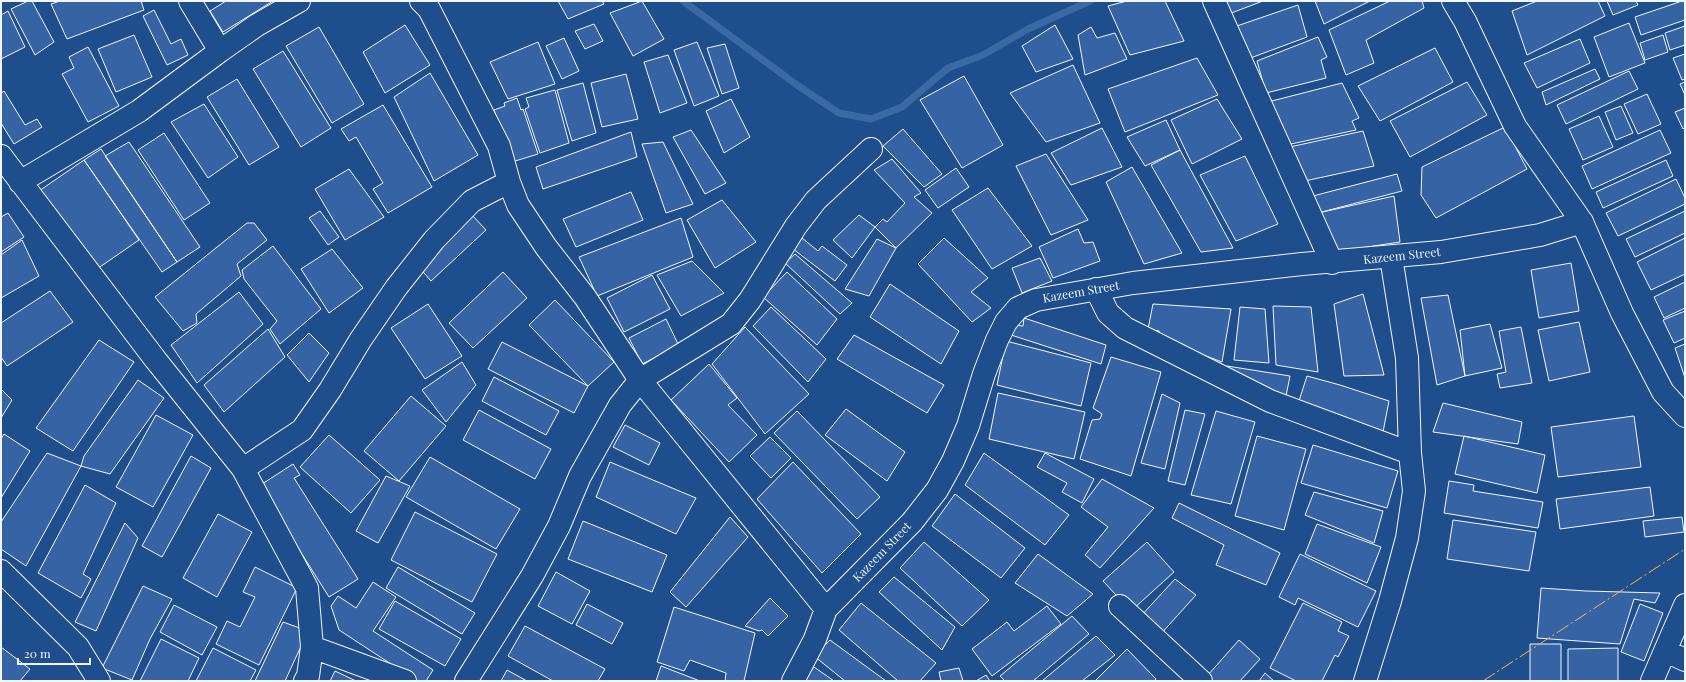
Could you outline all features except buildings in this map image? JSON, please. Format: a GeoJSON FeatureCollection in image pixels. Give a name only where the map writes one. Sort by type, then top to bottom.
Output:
{"type":"FeatureCollection","features":[{"type":"Feature","properties":{"kind":"street"},"geometry":{"type":"LineString","coordinates":[[190,1],[220,51]]}},
{"type":"Feature","properties":{"kind":"street"},"geometry":{"type":"LineString","coordinates":[[20,182],[139,111],[257,25],[299,1]]}},
{"type":"Feature","properties":{"kind":"street"},"geometry":{"type":"LineString","coordinates":[[421,1],[430,9],[499,146],[509,182],[518,205],[546,247],[585,297],[640,380],[826,609]]}},
{"type":"Feature","properties":{"kind":"street"},"geometry":{"type":"LineString","coordinates":[[1214,1],[1332,262]]}},
{"type":"Feature","properties":{"kind":"street"},"geometry":{"type":"LineString","coordinates":[[1453,1],[1465,21],[1515,126],[1582,222],[1622,312],[1663,392],[1685,416]]}},
{"type":"Feature","properties":{"kind":"street"},"geometry":{"type":"LineString","coordinates":[[466,681],[532,576],[559,526],[580,476],[620,405],[640,380],[731,324],[750,300],[796,226],[816,200],[871,149]]}},
{"type":"Feature","properties":{"kind":"street"},"geometry":{"type":"LineString","coordinates":[[1,156],[155,359],[243,469],[307,588],[312,647],[308,676],[305,681]]}},
{"type":"Feature","properties":{"kind":"street"},"geometry":{"type":"LineString","coordinates":[[243,469],[302,430],[330,390],[361,339],[396,288],[434,240],[472,201],[509,182]]}},
{"type":"Feature","properties":{"kind":"street","name":"Kazeem Street"},"geometry":{"type":"LineString","coordinates":[[793,681],[815,639],[826,609],[912,522],[937,490],[953,461],[968,426],[984,374],[997,340],[1006,322],[1018,308],[1036,300],[1141,282],[1302,264],[1441,252],[1540,235],[1582,222]]}},
{"type":"Feature","properties":{"kind":"street"},"geometry":{"type":"LineString","coordinates":[[1365,681],[1390,601],[1407,538],[1414,491],[1410,453],[1407,358],[1391,257]]}},
{"type":"Feature","properties":{"kind":"street"},"geometry":{"type":"LineString","coordinates":[[1096,289],[1108,313],[1125,328],[1270,401],[1410,453]]}},
{"type":"Feature","properties":{"kind":"street"},"geometry":{"type":"LineString","coordinates":[[1,571],[78,648],[95,679]]}},
{"type":"Feature","properties":{"kind":"street"},"geometry":{"type":"LineString","coordinates":[[1652,681],[1676,656],[1685,605]]}},
{"type":"Feature","properties":{"kind":"street"},"geometry":{"type":"LineString","coordinates":[[1120,606],[1202,681]]}},
{"type":"Feature","properties":{"kind":"street"},"geometry":{"type":"LineString","coordinates":[[312,647],[405,681]]}},
{"type":"Feature","properties":{"kind":"waterway"},"geometry":{"type":"LineString","coordinates":[[683,1],[797,85],[839,113],[871,119],[902,107],[948,68],[983,55],[1028,29],[1090,1]]}},
{"type":"Feature","properties":{"kind":"power"},"geometry":{"type":"LineString","coordinates":[[1483,681],[1685,549]]}}]}
